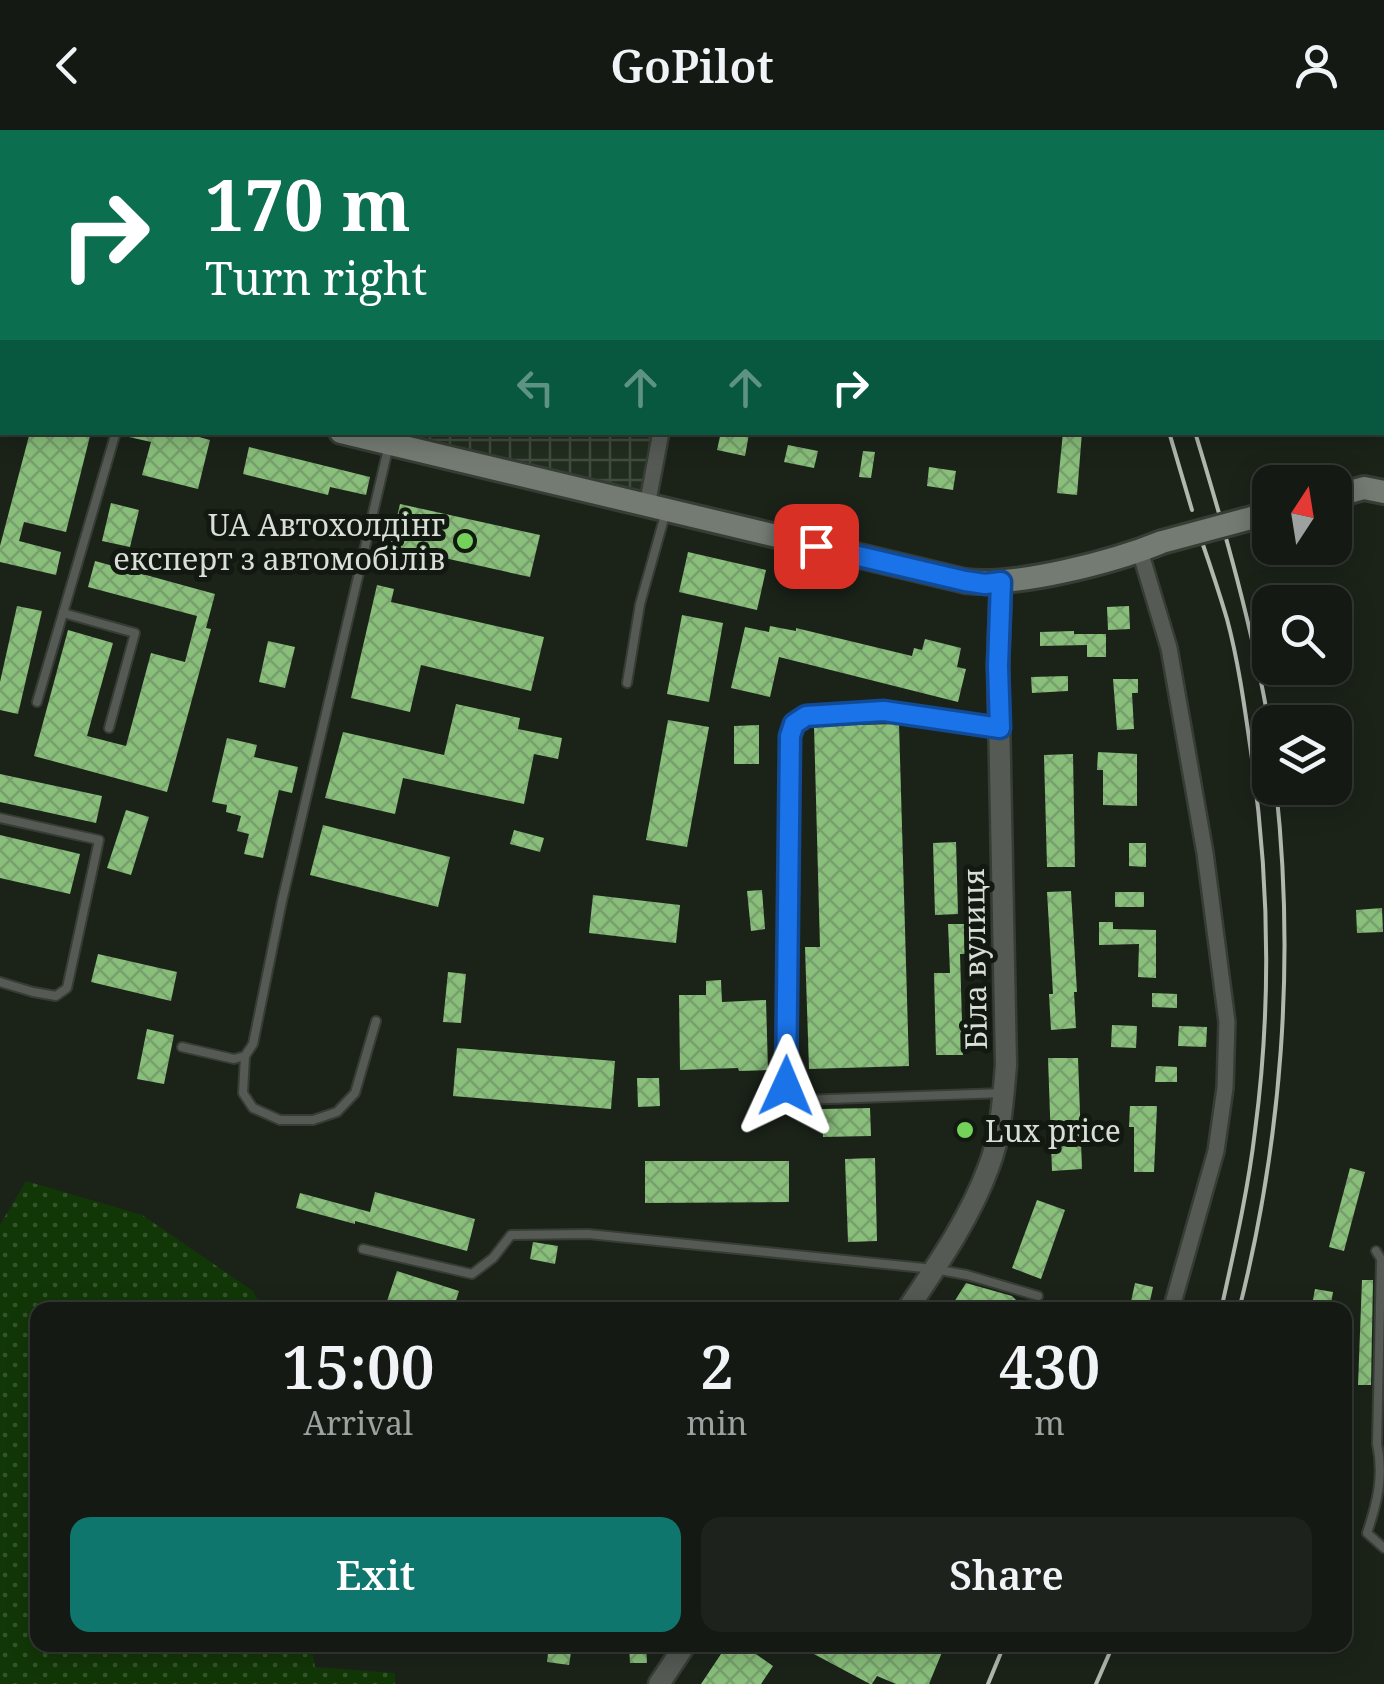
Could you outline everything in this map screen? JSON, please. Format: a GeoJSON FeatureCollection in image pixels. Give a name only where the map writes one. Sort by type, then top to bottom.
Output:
{"type":"FeatureCollection","features":[{"type":"Feature","properties":{"kind":"main road"},"geometry":{"type":"LineString","coordinates":[[353,435],[985,584],[1076,568],[1252,518]]}},
{"type":"Feature","properties":{"kind":"main road"},"geometry":{"type":"LineString","coordinates":[[1352,491],[1364,488],[1384,492]]}},
{"type":"Feature","properties":{"kind":"street"},"geometry":{"type":"LineString","coordinates":[[656,508],[661,435]]}},
{"type":"Feature","properties":{"kind":"street"},"geometry":{"type":"LineString","coordinates":[[1151,546],[1205,853],[1227,1022],[1225,1088],[1216,1151],[1173,1302]]}},
{"type":"Feature","properties":{"kind":"street","name":"Біла вулиця"},"geometry":{"type":"LineString","coordinates":[[912,1302],[972,1206],[990,1163],[1004,1094],[998,666],[1001,582]]}},
{"type":"Feature","properties":{"kind":"street"},"geometry":{"type":"LineString","coordinates":[[660,1684],[681,1652]]}},
{"type":"Feature","properties":{"kind":"lane"},"geometry":{"type":"LineString","coordinates":[[37,702],[115,435]]}},
{"type":"Feature","properties":{"kind":"lane"},"geometry":{"type":"LineString","coordinates":[[376,1021],[355,1093],[337,1112],[314,1120],[280,1120],[254,1108],[244,1093],[245,1056],[253,1044],[282,900],[389,444]]}},
{"type":"Feature","properties":{"kind":"lane"},"geometry":{"type":"LineString","coordinates":[[626,682],[656,508]]}},
{"type":"Feature","properties":{"kind":"lane"},"geometry":{"type":"LineString","coordinates":[[62,613],[136,632],[108,728]]}},
{"type":"Feature","properties":{"kind":"lane"},"geometry":{"type":"LineString","coordinates":[[1000,728],[884,711],[806,716],[794,724],[790,736],[786,1086],[801,1100],[1004,1094]]}},
{"type":"Feature","properties":{"kind":"lane"},"geometry":{"type":"LineString","coordinates":[[0,818],[98,840],[66,988],[56,996],[0,982]]}},
{"type":"Feature","properties":{"kind":"lane"},"geometry":{"type":"LineString","coordinates":[[182,1047],[234,1060],[245,1056]]}},
{"type":"Feature","properties":{"kind":"lane"},"geometry":{"type":"LineString","coordinates":[[363,1248],[472,1274],[493,1258],[511,1236],[588,1234],[934,1269],[1038,1296]]}},
{"type":"Feature","properties":{"kind":"lane"},"geometry":{"type":"LineString","coordinates":[[1381,1256],[1377,1444],[1382,1464],[1367,1534],[1384,1548]]}},
{"type":"Feature","properties":{"kind":"shaded area"},"geometry":{"type":"Polygon","coordinates":[[[349,435],[661,435],[647,506],[349,435]]]}},
{"type":"Feature","properties":{"kind":"green space"},"geometry":{"type":"Polygon","coordinates":[[[26,1181],[142,1215],[253,1291],[259,1302],[30,1302],[30,1652],[312,1652],[315,1667],[395,1673],[395,1684],[0,1684],[0,1225],[26,1181]]]}},
{"type":"Feature","properties":{"kind":"building"},"geometry":{"type":"Polygon","coordinates":[[[29,435],[90,435],[66,532],[24,522],[19,541],[61,552],[56,575],[0,562],[0,546],[29,435]]]}},
{"type":"Feature","properties":{"kind":"building"},"geometry":{"type":"Polygon","coordinates":[[[192,435],[210,440],[198,489],[142,475],[151,442],[129,437],[192,435]]]}},
{"type":"Feature","properties":{"kind":"building"},"geometry":{"type":"Polygon","coordinates":[[[720,435],[749,435],[745,456],[717,450],[720,435]]]}},
{"type":"Feature","properties":{"kind":"building"},"geometry":{"type":"Polygon","coordinates":[[[1063,435],[1082,435],[1077,495],[1057,493],[1063,435]]]}},
{"type":"Feature","properties":{"kind":"building"},"geometry":{"type":"Polygon","coordinates":[[[788,445],[818,451],[814,468],[784,462],[788,445]]]}},
{"type":"Feature","properties":{"kind":"building"},"geometry":{"type":"Polygon","coordinates":[[[249,447],[370,477],[366,495],[330,487],[328,495],[243,474],[249,447]]]}},
{"type":"Feature","properties":{"kind":"building"},"geometry":{"type":"Polygon","coordinates":[[[863,451],[875,452],[871,478],[859,477],[863,451]]]}},
{"type":"Feature","properties":{"kind":"building"},"geometry":{"type":"Polygon","coordinates":[[[929,467],[956,471],[953,490],[927,486],[929,467]]]}},
{"type":"Feature","properties":{"kind":"building"},"geometry":{"type":"Polygon","coordinates":[[[111,503],[139,510],[130,547],[102,541],[111,503]]]}},
{"type":"Feature","properties":{"kind":"building","name":"UA Автохолдінг експерт з автомобілів"},"geometry":{"type":"Polygon","coordinates":[[[400,504],[540,535],[530,577],[390,546],[400,504]]]}},
{"type":"Feature","properties":{"kind":"building"},"geometry":{"type":"Polygon","coordinates":[[[688,552],[766,570],[757,610],[679,592],[688,552]]]}},
{"type":"Feature","properties":{"kind":"building"},"geometry":{"type":"Polygon","coordinates":[[[95,561],[215,594],[206,628],[211,629],[167,792],[34,756],[68,630],[113,643],[87,736],[126,746],[151,653],[185,662],[197,616],[88,587],[95,561]]]}},
{"type":"Feature","properties":{"kind":"building"},"geometry":{"type":"Polygon","coordinates":[[[377,585],[394,589],[391,602],[544,637],[531,691],[421,665],[410,712],[351,698],[377,585]]]}},
{"type":"Feature","properties":{"kind":"building"},"geometry":{"type":"Polygon","coordinates":[[[17,606],[42,611],[18,714],[0,710],[0,682],[17,606]]]}},
{"type":"Feature","properties":{"kind":"building"},"geometry":{"type":"Polygon","coordinates":[[[1129,606],[1130,629],[1108,630],[1107,607],[1129,606]]]}},
{"type":"Feature","properties":{"kind":"building"},"geometry":{"type":"Polygon","coordinates":[[[682,615],[723,623],[709,702],[667,694],[682,615]]]}},
{"type":"Feature","properties":{"kind":"building"},"geometry":{"type":"Polygon","coordinates":[[[770,626],[796,628],[912,656],[914,648],[922,650],[925,639],[961,648],[957,667],[966,669],[958,702],[779,657],[770,697],[731,688],[745,627],[769,632],[770,626]]]}},
{"type":"Feature","properties":{"kind":"building"},"geometry":{"type":"Polygon","coordinates":[[[1040,632],[1106,634],[1106,657],[1087,657],[1087,645],[1040,646],[1040,632]]]}},
{"type":"Feature","properties":{"kind":"building"},"geometry":{"type":"Polygon","coordinates":[[[268,641],[295,647],[285,688],[259,682],[268,641]]]}},
{"type":"Feature","properties":{"kind":"building"},"geometry":{"type":"Polygon","coordinates":[[[1068,676],[1068,691],[1032,693],[1031,677],[1068,676]]]}},
{"type":"Feature","properties":{"kind":"building"},"geometry":{"type":"Polygon","coordinates":[[[1113,679],[1138,679],[1138,693],[1132,693],[1134,729],[1117,730],[1113,679]]]}},
{"type":"Feature","properties":{"kind":"building"},"geometry":{"type":"Polygon","coordinates":[[[456,704],[520,718],[518,729],[562,738],[558,759],[534,754],[524,804],[403,778],[395,814],[325,798],[343,732],[444,755],[456,704]]]}},
{"type":"Feature","properties":{"kind":"building"},"geometry":{"type":"Polygon","coordinates":[[[668,720],[709,727],[687,847],[646,840],[668,720]]]}},
{"type":"Feature","properties":{"kind":"building"},"geometry":{"type":"Polygon","coordinates":[[[899,724],[909,1066],[809,1069],[805,947],[820,947],[814,726],[899,724]]]}},
{"type":"Feature","properties":{"kind":"building"},"geometry":{"type":"Polygon","coordinates":[[[759,725],[759,764],[734,764],[734,726],[759,725]]]}},
{"type":"Feature","properties":{"kind":"building"},"geometry":{"type":"Polygon","coordinates":[[[227,738],[257,745],[254,757],[298,767],[292,793],[279,790],[263,858],[244,854],[249,834],[237,831],[241,816],[226,812],[227,805],[212,802],[227,738]]]}},
{"type":"Feature","properties":{"kind":"building"},"geometry":{"type":"Polygon","coordinates":[[[1098,752],[1137,754],[1137,806],[1103,805],[1103,770],[1097,770],[1098,752]]]}},
{"type":"Feature","properties":{"kind":"building"},"geometry":{"type":"Polygon","coordinates":[[[1073,754],[1075,867],[1047,867],[1044,755],[1073,754]]]}},
{"type":"Feature","properties":{"kind":"building"},"geometry":{"type":"Polygon","coordinates":[[[0,774],[102,796],[96,823],[0,802],[0,774]]]}},
{"type":"Feature","properties":{"kind":"building"},"geometry":{"type":"Polygon","coordinates":[[[126,810],[149,817],[131,875],[107,868],[126,810]]]}},
{"type":"Feature","properties":{"kind":"building"},"geometry":{"type":"Polygon","coordinates":[[[323,825],[450,857],[438,907],[310,875],[323,825]]]}},
{"type":"Feature","properties":{"kind":"building"},"geometry":{"type":"Polygon","coordinates":[[[514,830],[544,838],[540,852],[510,844],[514,830]]]}},
{"type":"Feature","properties":{"kind":"building"},"geometry":{"type":"Polygon","coordinates":[[[0,835],[80,854],[70,894],[0,878],[0,835]]]}},
{"type":"Feature","properties":{"kind":"building"},"geometry":{"type":"Polygon","coordinates":[[[956,842],[958,914],[935,915],[933,843],[956,842]]]}},
{"type":"Feature","properties":{"kind":"building"},"geometry":{"type":"Polygon","coordinates":[[[1129,843],[1146,843],[1146,867],[1129,866],[1129,843]]]}},
{"type":"Feature","properties":{"kind":"building"},"geometry":{"type":"Polygon","coordinates":[[[762,890],[765,929],[751,931],[747,891],[762,890]]]}},
{"type":"Feature","properties":{"kind":"building"},"geometry":{"type":"Polygon","coordinates":[[[1071,891],[1076,1028],[1051,1030],[1049,994],[1053,994],[1047,892],[1071,891]]]}},
{"type":"Feature","properties":{"kind":"building"},"geometry":{"type":"Polygon","coordinates":[[[1115,892],[1144,892],[1144,907],[1115,907],[1115,892]]]}},
{"type":"Feature","properties":{"kind":"building"},"geometry":{"type":"Polygon","coordinates":[[[593,895],[680,905],[676,943],[589,933],[593,895]]]}},
{"type":"Feature","properties":{"kind":"building"},"geometry":{"type":"Polygon","coordinates":[[[1382,908],[1383,932],[1357,933],[1356,910],[1382,908]]]}},
{"type":"Feature","properties":{"kind":"building"},"geometry":{"type":"Polygon","coordinates":[[[1099,922],[1113,922],[1113,929],[1156,930],[1156,978],[1138,977],[1139,944],[1099,945],[1099,922]]]}},
{"type":"Feature","properties":{"kind":"building"},"geometry":{"type":"Polygon","coordinates":[[[948,924],[965,924],[966,954],[960,954],[963,1055],[936,1055],[934,973],[950,973],[948,924]]]}},
{"type":"Feature","properties":{"kind":"building"},"geometry":{"type":"Polygon","coordinates":[[[98,954],[177,972],[171,1001],[91,982],[98,954]]]}},
{"type":"Feature","properties":{"kind":"building"},"geometry":{"type":"Polygon","coordinates":[[[448,972],[466,974],[461,1023],[443,1022],[448,972]]]}},
{"type":"Feature","properties":{"kind":"building"},"geometry":{"type":"Polygon","coordinates":[[[721,980],[722,1002],[766,1000],[768,1070],[680,1070],[679,995],[706,995],[706,981],[721,980]]]}},
{"type":"Feature","properties":{"kind":"building"},"geometry":{"type":"Polygon","coordinates":[[[1152,993],[1177,994],[1177,1008],[1152,1007],[1152,993]]]}},
{"type":"Feature","properties":{"kind":"building"},"geometry":{"type":"Polygon","coordinates":[[[1112,1025],[1137,1026],[1136,1048],[1111,1047],[1112,1025]]]}},
{"type":"Feature","properties":{"kind":"building"},"geometry":{"type":"Polygon","coordinates":[[[1179,1026],[1207,1027],[1206,1047],[1178,1046],[1179,1026]]]}},
{"type":"Feature","properties":{"kind":"building"},"geometry":{"type":"Polygon","coordinates":[[[147,1029],[174,1035],[164,1084],[137,1079],[147,1029]]]}},
{"type":"Feature","properties":{"kind":"building"},"geometry":{"type":"Polygon","coordinates":[[[457,1048],[615,1061],[611,1109],[453,1096],[457,1048]]]}},
{"type":"Feature","properties":{"kind":"building"},"geometry":{"type":"Polygon","coordinates":[[[1048,1058],[1078,1058],[1082,1169],[1052,1171],[1048,1058]]]}},
{"type":"Feature","properties":{"kind":"building"},"geometry":{"type":"Polygon","coordinates":[[[1156,1066],[1177,1067],[1177,1082],[1155,1082],[1156,1066]]]}},
{"type":"Feature","properties":{"kind":"building"},"geometry":{"type":"Polygon","coordinates":[[[637,1078],[659,1078],[660,1106],[638,1107],[637,1078]]]}},
{"type":"Feature","properties":{"kind":"building"},"geometry":{"type":"Polygon","coordinates":[[[1130,1106],[1157,1106],[1154,1172],[1134,1172],[1130,1106]]]}},
{"type":"Feature","properties":{"kind":"building"},"geometry":{"type":"Polygon","coordinates":[[[870,1108],[871,1136],[823,1137],[822,1109],[870,1108]]]}},
{"type":"Feature","properties":{"kind":"building"},"geometry":{"type":"Polygon","coordinates":[[[875,1158],[877,1241],[848,1242],[845,1159],[875,1158]]]}},
{"type":"Feature","properties":{"kind":"building"},"geometry":{"type":"Polygon","coordinates":[[[645,1161],[789,1161],[789,1202],[645,1203],[645,1161]]]}},
{"type":"Feature","properties":{"kind":"building"},"geometry":{"type":"Polygon","coordinates":[[[1350,1168],[1365,1172],[1344,1251],[1329,1247],[1350,1168]]]}},
{"type":"Feature","properties":{"kind":"building"},"geometry":{"type":"Polygon","coordinates":[[[375,1192],[475,1219],[467,1251],[296,1208],[300,1193],[370,1212],[375,1192]]]}},
{"type":"Feature","properties":{"kind":"building"},"geometry":{"type":"Polygon","coordinates":[[[1037,1200],[1065,1210],[1041,1279],[1012,1268],[1037,1200]]]}},
{"type":"Feature","properties":{"kind":"building"},"geometry":{"type":"Polygon","coordinates":[[[533,1242],[558,1246],[555,1264],[530,1259],[533,1242]]]}},
{"type":"Feature","properties":{"kind":"building"},"geometry":{"type":"Polygon","coordinates":[[[397,1271],[459,1291],[456,1302],[387,1301],[397,1271]]]}},
{"type":"Feature","properties":{"kind":"building"},"geometry":{"type":"Polygon","coordinates":[[[1362,1280],[1373,1280],[1371,1385],[1358,1385],[1362,1280]]]}},
{"type":"Feature","properties":{"kind":"building"},"geometry":{"type":"Polygon","coordinates":[[[966,1283],[1012,1296],[1018,1302],[954,1302],[966,1283]]]}},
{"type":"Feature","properties":{"kind":"building"},"geometry":{"type":"Polygon","coordinates":[[[1135,1283],[1153,1287],[1150,1302],[1131,1302],[1135,1283]]]}},
{"type":"Feature","properties":{"kind":"building"},"geometry":{"type":"Polygon","coordinates":[[[1315,1289],[1333,1292],[1331,1302],[1313,1302],[1315,1289]]]}},
{"type":"Feature","properties":{"kind":"building"},"geometry":{"type":"Polygon","coordinates":[[[548,1652],[571,1652],[569,1665],[547,1662],[548,1652]]]}},
{"type":"Feature","properties":{"kind":"building"},"geometry":{"type":"Polygon","coordinates":[[[629,1652],[646,1652],[647,1663],[630,1663],[629,1652]]]}},
{"type":"Feature","properties":{"kind":"building"},"geometry":{"type":"Polygon","coordinates":[[[722,1652],[753,1652],[773,1666],[761,1684],[701,1684],[722,1652]]]}},
{"type":"Feature","properties":{"kind":"building"},"geometry":{"type":"Polygon","coordinates":[[[810,1652],[942,1652],[929,1684],[896,1684],[877,1676],[870,1684],[810,1652]]]}},
{"type":"Feature","properties":{"kind":"railway"},"geometry":{"type":"LineString","coordinates":[[1170,435],[1192,510]]}},
{"type":"Feature","properties":{"kind":"railway"},"geometry":{"type":"LineString","coordinates":[[1196,435],[1237,580],[1265,705]]}},
{"type":"Feature","properties":{"kind":"railway"},"geometry":{"type":"LineString","coordinates":[[1201,539],[1227,619],[1243,697],[1261,841],[1266,938],[1264,1035],[1255,1131],[1223,1302]]}},
{"type":"Feature","properties":{"kind":"railway"},"geometry":{"type":"LineString","coordinates":[[1241,1302],[1266,1181],[1281,1050],[1284,919],[1278,805]]}},
{"type":"Feature","properties":{"kind":"railway"},"geometry":{"type":"LineString","coordinates":[[988,1684],[1001,1652]]}},
{"type":"Feature","properties":{"kind":"railway"},"geometry":{"type":"LineString","coordinates":[[1096,1684],[1110,1652]]}},
{"type":"Feature","properties":{"kind":"place","name":"UA Автохолдінг експерт з автомобілів"},"geometry":{"type":"Point","coordinates":[465,541]}},
{"type":"Feature","properties":{"kind":"place","name":"Lux price"},"geometry":{"type":"Point","coordinates":[965,1130]}},
{"type":"Feature","properties":{"kind":"route"},"geometry":{"type":"LineString","coordinates":[[786,1086],[790,736],[794,724],[806,716],[884,711],[1000,728],[1001,582],[965,581],[816,546]]}}]}
